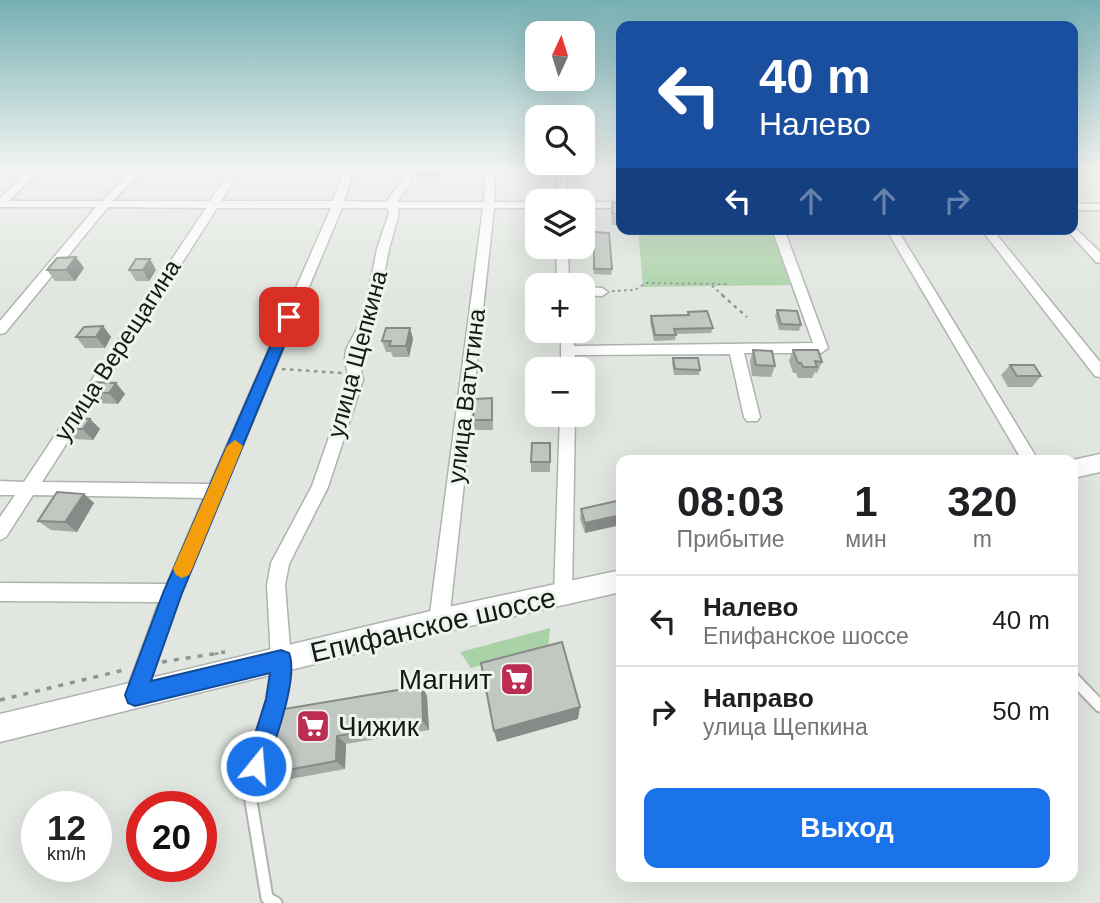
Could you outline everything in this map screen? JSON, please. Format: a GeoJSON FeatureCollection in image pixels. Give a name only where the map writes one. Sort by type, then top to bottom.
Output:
{"type":"FeatureCollection","features":[{"type":"Feature","properties":{"kind":"main road"},"geometry":{"type":"LineString","coordinates":[[1078,468],[1100,463]]}},
{"type":"Feature","properties":{"kind":"main road","name":"Епифанское шоссе"},"geometry":{"type":"LineString","coordinates":[[0,728],[439,621],[616,582]]}},
{"type":"Feature","properties":{"kind":"street"},"geometry":{"type":"LineString","coordinates":[[0,330],[100,212]]}},
{"type":"Feature","properties":{"kind":"street","name":"улица Верещагина"},"geometry":{"type":"LineString","coordinates":[[0,532],[206,212]]}},
{"type":"Feature","properties":{"kind":"street"},"geometry":{"type":"LineString","coordinates":[[135,695],[172,593],[334,212]]}},
{"type":"Feature","properties":{"kind":"street","name":"улица Щепкина"},"geometry":{"type":"LineString","coordinates":[[281,660],[276,585],[280,562],[320,487],[352,392],[355,372],[353,350],[370,315],[394,212]]}},
{"type":"Feature","properties":{"kind":"street","name":"улица Ватутина"},"geometry":{"type":"LineString","coordinates":[[439,621],[488,212]]}},
{"type":"Feature","properties":{"kind":"street"},"geometry":{"type":"LineString","coordinates":[[568,351],[821,348],[780,235]]}},
{"type":"Feature","properties":{"kind":"street"},"geometry":{"type":"LineString","coordinates":[[895,235],[1027,455]]}},
{"type":"Feature","properties":{"kind":"street"},"geometry":{"type":"LineString","coordinates":[[991,235],[1100,372]]}},
{"type":"Feature","properties":{"kind":"street"},"geometry":{"type":"LineString","coordinates":[[1077,235],[1100,259]]}},
{"type":"Feature","properties":{"kind":"street"},"geometry":{"type":"LineString","coordinates":[[595,292],[602,292]]}},
{"type":"Feature","properties":{"kind":"street"},"geometry":{"type":"LineString","coordinates":[[568,343],[568,357]]}},
{"type":"Feature","properties":{"kind":"street"},"geometry":{"type":"LineString","coordinates":[[736,350],[752,417]]}},
{"type":"Feature","properties":{"kind":"street"},"geometry":{"type":"LineString","coordinates":[[563,595],[567,427]]}},
{"type":"Feature","properties":{"kind":"street"},"geometry":{"type":"LineString","coordinates":[[0,488],[216,491]]}},
{"type":"Feature","properties":{"kind":"street"},"geometry":{"type":"LineString","coordinates":[[0,592],[172,593]]}},
{"type":"Feature","properties":{"kind":"lane"},"geometry":{"type":"LineString","coordinates":[[270,901],[249,789],[276,699],[281,660]]}},
{"type":"Feature","properties":{"kind":"lane"},"geometry":{"type":"LineString","coordinates":[[1078,683],[1100,705]]}},
{"type":"Feature","properties":{"kind":"path"},"geometry":{"type":"LineString","coordinates":[[602,292],[635,290],[646,284],[668,282],[712,286],[728,284]]}},
{"type":"Feature","properties":{"kind":"path"},"geometry":{"type":"LineString","coordinates":[[712,286],[747,317]]}},
{"type":"Feature","properties":{"kind":"path"},"geometry":{"type":"LineString","coordinates":[[269,367],[355,372]]}},
{"type":"Feature","properties":{"kind":"green space"},"geometry":{"type":"Polygon","coordinates":[[[639,235],[775,235],[790,285],[643,287],[639,235]]]}},
{"type":"Feature","properties":{"kind":"green space"},"geometry":{"type":"Polygon","coordinates":[[[550,628],[548,649],[471,668],[460,652],[550,628]]]}},
{"type":"Feature","properties":{"kind":"building"},"geometry":{"type":"Polygon","coordinates":[[[595,232],[609,233],[612,269],[594,269],[595,232]]]}},
{"type":"Feature","properties":{"kind":"building"},"geometry":{"type":"Polygon","coordinates":[[[76,257],[66,270],[47,270],[57,258],[76,257]]]}},
{"type":"Feature","properties":{"kind":"building"},"geometry":{"type":"Polygon","coordinates":[[[136,259],[150,259],[143,270],[129,270],[136,259]]]}},
{"type":"Feature","properties":{"kind":"building"},"geometry":{"type":"Polygon","coordinates":[[[777,310],[797,311],[801,325],[781,324],[777,310]]]}},
{"type":"Feature","properties":{"kind":"building"},"geometry":{"type":"Polygon","coordinates":[[[707,311],[713,328],[674,329],[676,335],[655,335],[651,316],[689,315],[688,312],[707,311]]]}},
{"type":"Feature","properties":{"kind":"building"},"geometry":{"type":"Polygon","coordinates":[[[103,326],[96,337],[76,337],[84,327],[103,326]]]}},
{"type":"Feature","properties":{"kind":"building"},"geometry":{"type":"Polygon","coordinates":[[[386,328],[410,328],[406,346],[389,346],[391,341],[382,341],[386,328]]]}},
{"type":"Feature","properties":{"kind":"building"},"geometry":{"type":"Polygon","coordinates":[[[753,350],[772,351],[775,366],[756,365],[753,350]]]}},
{"type":"Feature","properties":{"kind":"building"},"geometry":{"type":"Polygon","coordinates":[[[793,350],[818,350],[822,362],[815,361],[817,367],[803,367],[798,363],[793,350]]]}},
{"type":"Feature","properties":{"kind":"building"},"geometry":{"type":"Polygon","coordinates":[[[673,358],[698,358],[700,370],[675,369],[673,358]]]}},
{"type":"Feature","properties":{"kind":"building"},"geometry":{"type":"Polygon","coordinates":[[[1010,365],[1034,365],[1041,376],[1017,376],[1010,365]]]}},
{"type":"Feature","properties":{"kind":"building"},"geometry":{"type":"Polygon","coordinates":[[[93,382],[116,383],[109,393],[86,392],[93,382]]]}},
{"type":"Feature","properties":{"kind":"building"},"geometry":{"type":"Polygon","coordinates":[[[492,398],[492,420],[473,420],[475,399],[492,398]]]}},
{"type":"Feature","properties":{"kind":"building"},"geometry":{"type":"Polygon","coordinates":[[[72,418],[90,419],[83,429],[65,429],[72,418]]]}},
{"type":"Feature","properties":{"kind":"building"},"geometry":{"type":"Polygon","coordinates":[[[532,443],[550,443],[550,462],[531,462],[532,443]]]}},
{"type":"Feature","properties":{"kind":"building"},"geometry":{"type":"Polygon","coordinates":[[[57,492],[84,494],[65,522],[38,521],[57,492]]]}},
{"type":"Feature","properties":{"kind":"building"},"geometry":{"type":"Polygon","coordinates":[[[616,501],[616,516],[585,523],[581,509],[616,501]]]}},
{"type":"Feature","properties":{"kind":"building"},"geometry":{"type":"Polygon","coordinates":[[[562,642],[580,707],[494,731],[481,663],[562,642]]]}},
{"type":"Feature","properties":{"kind":"building"},"geometry":{"type":"Polygon","coordinates":[[[422,686],[423,721],[337,736],[336,761],[272,773],[278,710],[422,686]]]}},
{"type":"Feature","properties":{"kind":"slow traffic"},"geometry":{"type":"LineString","coordinates":[[182,569],[235,446]]}},
{"type":"Feature","properties":{"kind":"place","name":"Магнит"},"geometry":{"type":"Point","coordinates":[517,679]}},
{"type":"Feature","properties":{"kind":"place","name":"Чижик"},"geometry":{"type":"Point","coordinates":[313,726]}},
{"type":"Feature","properties":{"kind":"route"},"geometry":{"type":"LineString","coordinates":[[256,766],[276,699],[281,660],[135,695],[172,593],[289,317]]}}]}
